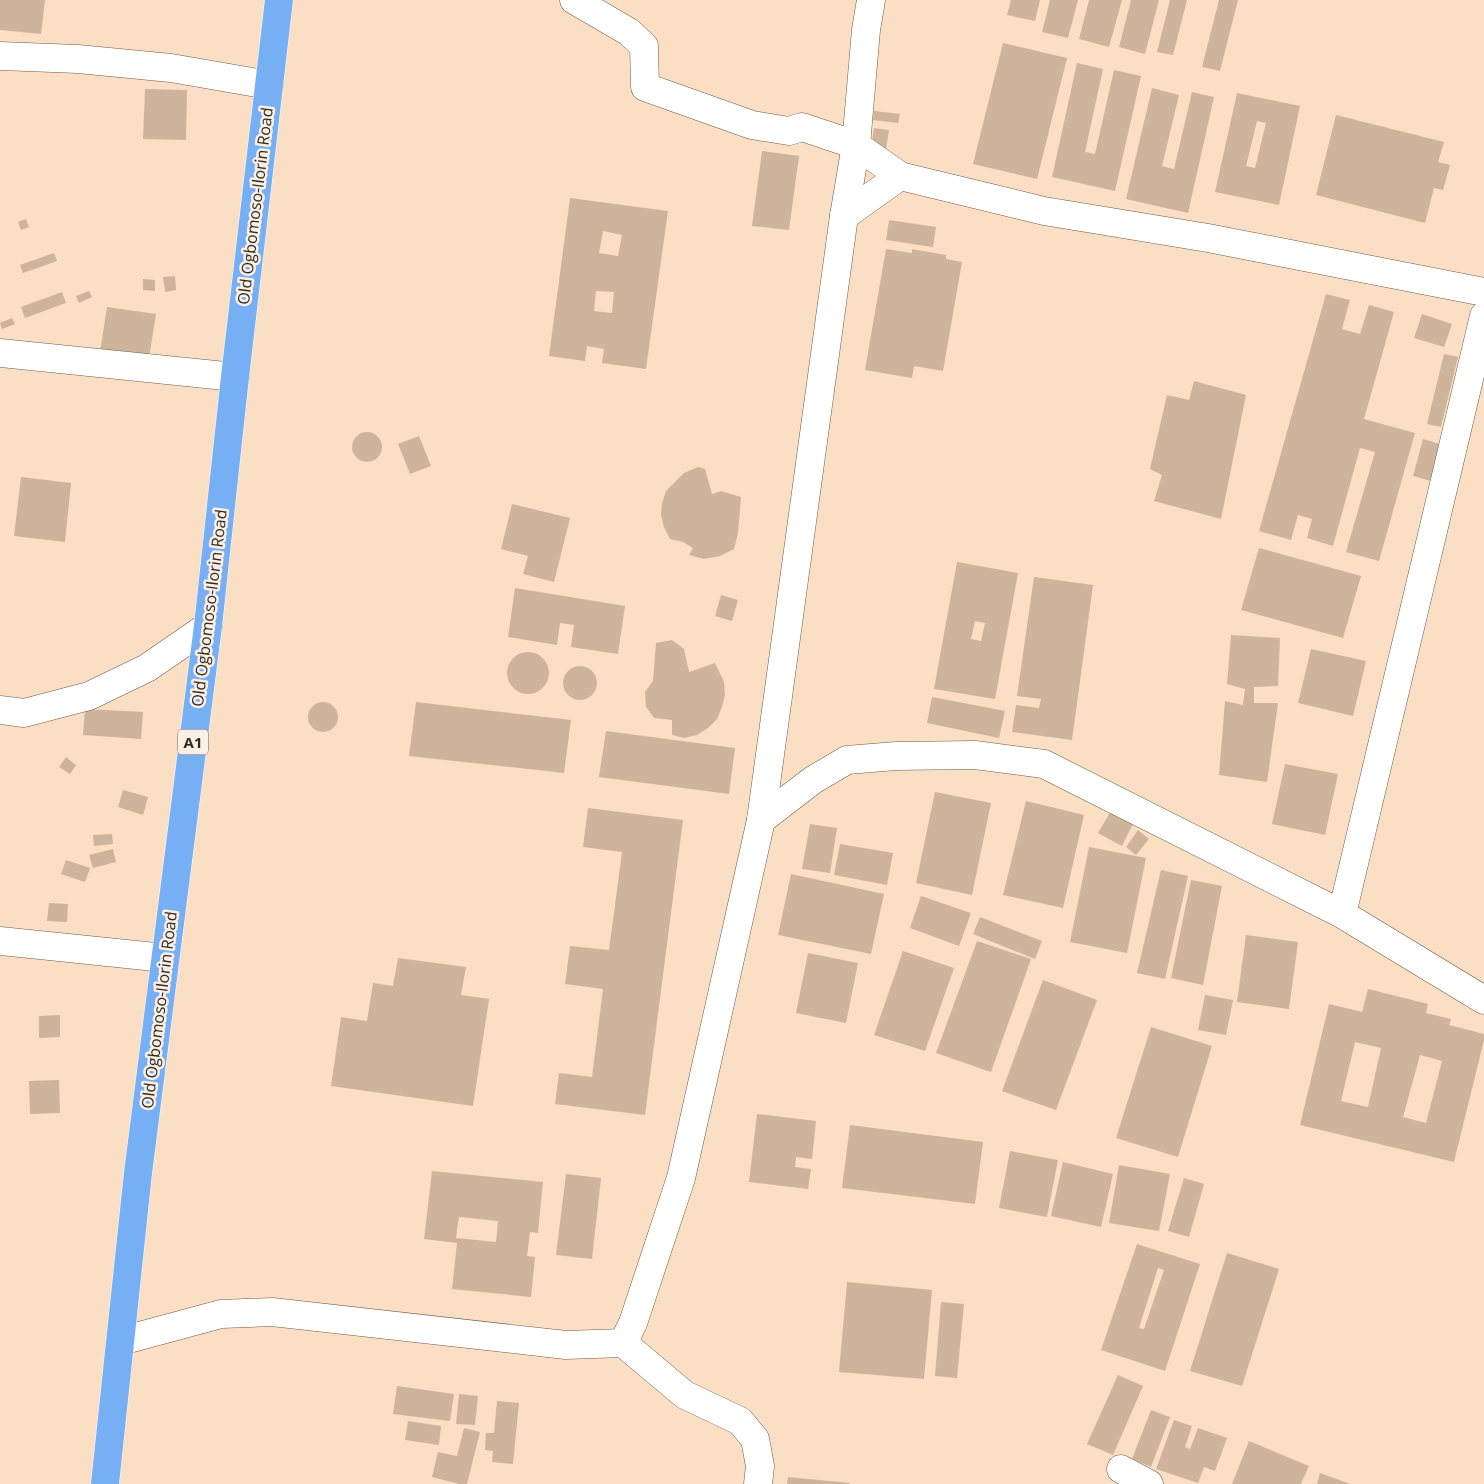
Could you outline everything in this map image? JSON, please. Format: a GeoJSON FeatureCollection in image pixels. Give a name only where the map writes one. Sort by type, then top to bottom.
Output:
{"type":"FeatureCollection","features":[{"type":"Feature","properties":{"kind":"highway","name":"Old Ogbomoso-Ilorin Road"},"geometry":{"type":"LineString","coordinates":[[105,1484],[140,1163],[208,626],[235,377],[280,0]]}},
{"type":"Feature","properties":{"kind":"street"},"geometry":{"type":"LineString","coordinates":[[574,0],[629,32],[644,46],[645,87],[752,125],[789,131],[802,127],[856,145],[900,176],[1044,211],[1208,238],[1484,292]]}},
{"type":"Feature","properties":{"kind":"street"},"geometry":{"type":"LineString","coordinates":[[623,1344],[632,1323],[681,1178],[761,820],[844,216],[856,145],[866,30],[871,0]]}},
{"type":"Feature","properties":{"kind":"street"},"geometry":{"type":"LineString","coordinates":[[0,56],[78,59],[172,68],[269,85]]}},
{"type":"Feature","properties":{"kind":"street"},"geometry":{"type":"LineString","coordinates":[[844,216],[900,176]]}},
{"type":"Feature","properties":{"kind":"street"},"geometry":{"type":"LineString","coordinates":[[1342,914],[1484,316]]}},
{"type":"Feature","properties":{"kind":"street"},"geometry":{"type":"LineString","coordinates":[[0,353],[235,377]]}},
{"type":"Feature","properties":{"kind":"street"},"geometry":{"type":"LineString","coordinates":[[0,710],[24,713],[88,696],[147,668],[208,626]]}},
{"type":"Feature","properties":{"kind":"street"},"geometry":{"type":"LineString","coordinates":[[761,820],[813,780],[847,760],[896,756],[975,755],[1044,764],[1342,914],[1484,1000]]}},
{"type":"Feature","properties":{"kind":"street"},"geometry":{"type":"LineString","coordinates":[[0,941],[165,958]]}},
{"type":"Feature","properties":{"kind":"street"},"geometry":{"type":"LineString","coordinates":[[121,1341],[221,1314],[272,1312],[566,1345],[623,1344],[685,1395],[740,1421],[755,1439],[760,1466],[758,1484]]}},
{"type":"Feature","properties":{"kind":"street"},"geometry":{"type":"LineString","coordinates":[[1121,1469],[1150,1484]]}},
{"type":"Feature","properties":{"kind":"building"},"geometry":{"type":"Polygon","coordinates":[[[0,0],[45,0],[41,34],[0,30],[0,0]]]}},
{"type":"Feature","properties":{"kind":"building"},"geometry":{"type":"Polygon","coordinates":[[[1011,0],[1040,0],[1035,21],[1007,15],[1011,0]]]}},
{"type":"Feature","properties":{"kind":"building"},"geometry":{"type":"Polygon","coordinates":[[[1050,0],[1078,0],[1068,38],[1042,32],[1050,0]]]}},
{"type":"Feature","properties":{"kind":"building"},"geometry":{"type":"Polygon","coordinates":[[[1089,0],[1122,0],[1109,47],[1079,39],[1089,0]]]}},
{"type":"Feature","properties":{"kind":"building"},"geometry":{"type":"Polygon","coordinates":[[[1131,0],[1159,0],[1145,54],[1119,47],[1131,0]]]}},
{"type":"Feature","properties":{"kind":"building"},"geometry":{"type":"Polygon","coordinates":[[[1170,0],[1187,0],[1173,55],[1157,52],[1170,0]]]}},
{"type":"Feature","properties":{"kind":"building"},"geometry":{"type":"Polygon","coordinates":[[[1219,0],[1238,0],[1220,71],[1202,67],[1219,0]]]}},
{"type":"Feature","properties":{"kind":"building"},"geometry":{"type":"Polygon","coordinates":[[[1003,43],[1067,58],[1037,179],[973,164],[1003,43]]]}},
{"type":"Feature","properties":{"kind":"building"},"geometry":{"type":"Polygon","coordinates":[[[1077,63],[1103,69],[1085,152],[1095,154],[1114,70],[1141,76],[1115,191],[1052,177],[1077,63]]]}},
{"type":"Feature","properties":{"kind":"building"},"geometry":{"type":"Polygon","coordinates":[[[1152,88],[1179,95],[1162,166],[1174,169],[1192,92],[1214,97],[1188,213],[1126,199],[1152,88]]]}},
{"type":"Feature","properties":{"kind":"building"},"geometry":{"type":"Polygon","coordinates":[[[145,89],[187,90],[186,140],[143,139],[145,89]]]}},
{"type":"Feature","properties":{"kind":"building"},"geometry":{"type":"Polygon","coordinates":[[[1237,93],[1300,106],[1279,205],[1215,192],[1237,93]],[[1257,121],[1246,166],[1255,168],[1266,123],[1257,121]]]}},
{"type":"Feature","properties":{"kind":"building"},"geometry":{"type":"Polygon","coordinates":[[[874,111],[900,114],[898,123],[873,120],[874,111]]]}},
{"type":"Feature","properties":{"kind":"building"},"geometry":{"type":"Polygon","coordinates":[[[1336,115],[1444,142],[1438,162],[1450,165],[1443,190],[1434,188],[1425,223],[1316,195],[1336,115]]]}},
{"type":"Feature","properties":{"kind":"building"},"geometry":{"type":"Polygon","coordinates":[[[874,128],[889,130],[886,150],[871,148],[874,128]]]}},
{"type":"Feature","properties":{"kind":"building"},"geometry":{"type":"Polygon","coordinates":[[[762,151],[799,156],[789,230],[752,226],[762,151]]]}},
{"type":"Feature","properties":{"kind":"building"},"geometry":{"type":"Polygon","coordinates":[[[570,198],[668,211],[646,369],[602,363],[604,349],[587,346],[585,361],[549,356],[570,198]],[[603,231],[599,253],[618,256],[622,235],[603,231]],[[596,291],[594,311],[612,313],[614,292],[596,291]]]}},
{"type":"Feature","properties":{"kind":"building"},"geometry":{"type":"Polygon","coordinates":[[[26,219],[29,227],[21,230],[18,222],[26,219]]]}},
{"type":"Feature","properties":{"kind":"building"},"geometry":{"type":"Polygon","coordinates":[[[889,220],[936,227],[933,247],[886,240],[889,220]]]}},
{"type":"Feature","properties":{"kind":"building"},"geometry":{"type":"Polygon","coordinates":[[[886,249],[912,253],[912,249],[946,255],[946,259],[962,262],[943,371],[914,366],[912,378],[865,370],[886,249]]]}},
{"type":"Feature","properties":{"kind":"building"},"geometry":{"type":"Polygon","coordinates":[[[54,253],[57,261],[23,273],[20,265],[54,253]]]}},
{"type":"Feature","properties":{"kind":"building"},"geometry":{"type":"Polygon","coordinates":[[[175,276],[176,290],[165,292],[163,277],[175,276]]]}},
{"type":"Feature","properties":{"kind":"building"},"geometry":{"type":"Polygon","coordinates":[[[143,279],[155,280],[155,291],[143,290],[143,279]]]}},
{"type":"Feature","properties":{"kind":"building"},"geometry":{"type":"Polygon","coordinates":[[[89,291],[92,297],[79,303],[76,296],[89,291]]]}},
{"type":"Feature","properties":{"kind":"building"},"geometry":{"type":"Polygon","coordinates":[[[62,292],[66,303],[25,318],[21,307],[62,292]]]}},
{"type":"Feature","properties":{"kind":"building"},"geometry":{"type":"Polygon","coordinates":[[[1326,294],[1350,300],[1342,329],[1360,334],[1369,305],[1394,312],[1364,419],[1415,433],[1379,561],[1346,552],[1375,452],[1360,448],[1333,546],[1307,538],[1312,519],[1298,515],[1291,540],[1259,531],[1326,294]]]}},
{"type":"Feature","properties":{"kind":"building"},"geometry":{"type":"Polygon","coordinates":[[[107,307],[156,314],[149,358],[100,352],[107,307]]]}},
{"type":"Feature","properties":{"kind":"building"},"geometry":{"type":"Polygon","coordinates":[[[1422,314],[1452,324],[1444,347],[1414,338],[1422,314]]]}},
{"type":"Feature","properties":{"kind":"building"},"geometry":{"type":"Polygon","coordinates":[[[12,318],[15,324],[2,329],[0,323],[12,318]]]}},
{"type":"Feature","properties":{"kind":"building"},"geometry":{"type":"Polygon","coordinates":[[[1444,354],[1458,357],[1441,427],[1427,424],[1444,354]]]}},
{"type":"Feature","properties":{"kind":"building"},"geometry":{"type":"Polygon","coordinates":[[[1194,381],[1246,395],[1221,519],[1154,501],[1162,475],[1150,469],[1167,395],[1189,400],[1194,381]]]}},
{"type":"Feature","properties":{"kind":"building"},"geometry":{"type":"Polygon","coordinates":[[[367,432],[378,436],[382,447],[378,458],[367,462],[356,458],[352,447],[356,436],[367,432]]]}},
{"type":"Feature","properties":{"kind":"building"},"geometry":{"type":"Polygon","coordinates":[[[419,436],[431,466],[410,474],[398,444],[419,436]]]}},
{"type":"Feature","properties":{"kind":"building"},"geometry":{"type":"Polygon","coordinates":[[[1423,439],[1440,444],[1431,481],[1413,476],[1423,439]]]}},
{"type":"Feature","properties":{"kind":"building"},"geometry":{"type":"Polygon","coordinates":[[[698,467],[705,469],[712,494],[721,491],[741,497],[738,533],[734,549],[720,556],[704,559],[689,555],[693,548],[683,542],[670,539],[661,515],[666,491],[684,473],[698,467]]]}},
{"type":"Feature","properties":{"kind":"building"},"geometry":{"type":"Polygon","coordinates":[[[21,477],[71,483],[65,542],[14,536],[21,477]]]}},
{"type":"Feature","properties":{"kind":"building"},"geometry":{"type":"Polygon","coordinates":[[[512,504],[570,518],[554,582],[523,574],[528,556],[501,549],[512,504]]]}},
{"type":"Feature","properties":{"kind":"building"},"geometry":{"type":"Polygon","coordinates":[[[1259,548],[1361,576],[1343,638],[1241,610],[1259,548]]]}},
{"type":"Feature","properties":{"kind":"building"},"geometry":{"type":"Polygon","coordinates":[[[957,562],[1018,573],[995,699],[934,689],[957,562]],[[975,621],[971,639],[981,641],[985,623],[975,621]]]}},
{"type":"Feature","properties":{"kind":"building"},"geometry":{"type":"Polygon","coordinates":[[[1034,577],[1093,585],[1072,740],[1012,732],[1016,705],[1039,708],[1041,699],[1017,696],[1034,577]]]}},
{"type":"Feature","properties":{"kind":"building"},"geometry":{"type":"Polygon","coordinates":[[[515,588],[625,606],[618,654],[571,647],[574,625],[560,623],[557,645],[508,637],[515,588]]]}},
{"type":"Feature","properties":{"kind":"building"},"geometry":{"type":"Polygon","coordinates":[[[721,595],[738,600],[732,621],[715,616],[721,595]]]}},
{"type":"Feature","properties":{"kind":"building"},"geometry":{"type":"Polygon","coordinates":[[[1231,635],[1280,638],[1278,686],[1254,687],[1254,703],[1278,703],[1267,782],[1219,775],[1225,701],[1243,705],[1245,689],[1227,684],[1231,635]]]}},
{"type":"Feature","properties":{"kind":"building"},"geometry":{"type":"Polygon","coordinates":[[[672,640],[684,649],[689,672],[715,663],[724,682],[725,695],[717,719],[697,735],[684,738],[672,735],[672,720],[654,718],[646,707],[645,692],[653,681],[656,643],[672,640]]]}},
{"type":"Feature","properties":{"kind":"building"},"geometry":{"type":"Polygon","coordinates":[[[1311,649],[1366,661],[1353,716],[1298,703],[1311,649]]]}},
{"type":"Feature","properties":{"kind":"building"},"geometry":{"type":"Polygon","coordinates":[[[528,652],[543,658],[549,673],[543,688],[528,694],[513,688],[507,673],[513,658],[528,652]]]}},
{"type":"Feature","properties":{"kind":"building"},"geometry":{"type":"Polygon","coordinates":[[[580,666],[587,667],[592,671],[596,676],[596,690],[592,695],[587,699],[580,700],[573,699],[568,695],[564,690],[563,683],[564,676],[568,671],[573,667],[580,666]]]}},
{"type":"Feature","properties":{"kind":"building"},"geometry":{"type":"Polygon","coordinates":[[[932,697],[1005,711],[999,738],[927,723],[932,697]]]}},
{"type":"Feature","properties":{"kind":"building"},"geometry":{"type":"Polygon","coordinates":[[[323,702],[334,706],[338,717],[334,728],[323,732],[312,728],[308,717],[312,706],[323,702]]]}},
{"type":"Feature","properties":{"kind":"building"},"geometry":{"type":"Polygon","coordinates":[[[416,702],[571,720],[564,773],[409,756],[416,702]]]}},
{"type":"Feature","properties":{"kind":"building"},"geometry":{"type":"Polygon","coordinates":[[[85,709],[143,712],[141,739],[83,735],[85,709]]]}},
{"type":"Feature","properties":{"kind":"building"},"geometry":{"type":"Polygon","coordinates":[[[606,731],[735,748],[729,794],[599,777],[606,731]]]}},
{"type":"Feature","properties":{"kind":"building"},"geometry":{"type":"Polygon","coordinates":[[[66,757],[76,765],[70,774],[59,767],[66,757]]]}},
{"type":"Feature","properties":{"kind":"building"},"geometry":{"type":"Polygon","coordinates":[[[1285,764],[1338,774],[1325,835],[1272,824],[1285,764]]]}},
{"type":"Feature","properties":{"kind":"building"},"geometry":{"type":"Polygon","coordinates":[[[123,790],[148,797],[143,815],[118,807],[123,790]]]}},
{"type":"Feature","properties":{"kind":"building"},"geometry":{"type":"Polygon","coordinates":[[[935,792],[991,803],[972,895],[916,883],[935,792]]]}},
{"type":"Feature","properties":{"kind":"building"},"geometry":{"type":"Polygon","coordinates":[[[1026,801],[1084,815],[1063,908],[1003,895],[1026,801]]]}},
{"type":"Feature","properties":{"kind":"building"},"geometry":{"type":"Polygon","coordinates":[[[588,808],[683,820],[645,1115],[555,1104],[559,1073],[592,1077],[603,989],[565,984],[570,946],[609,950],[622,852],[583,847],[588,808]]]}},
{"type":"Feature","properties":{"kind":"building"},"geometry":{"type":"Polygon","coordinates":[[[1112,809],[1135,820],[1122,846],[1098,833],[1112,809]]]}},
{"type":"Feature","properties":{"kind":"building"},"geometry":{"type":"Polygon","coordinates":[[[810,824],[837,828],[830,873],[802,869],[810,824]]]}},
{"type":"Feature","properties":{"kind":"building"},"geometry":{"type":"Polygon","coordinates":[[[1138,830],[1149,839],[1136,855],[1126,847],[1138,830]]]}},
{"type":"Feature","properties":{"kind":"building"},"geometry":{"type":"Polygon","coordinates":[[[112,834],[113,844],[94,846],[93,835],[112,834]]]}},
{"type":"Feature","properties":{"kind":"building"},"geometry":{"type":"Polygon","coordinates":[[[840,844],[893,853],[887,885],[834,875],[840,844]]]}},
{"type":"Feature","properties":{"kind":"building"},"geometry":{"type":"Polygon","coordinates":[[[1089,847],[1146,858],[1127,953],[1070,942],[1089,847]]]}},
{"type":"Feature","properties":{"kind":"building"},"geometry":{"type":"Polygon","coordinates":[[[113,849],[116,862],[93,868],[89,855],[113,849]]]}},
{"type":"Feature","properties":{"kind":"building"},"geometry":{"type":"Polygon","coordinates":[[[66,860],[90,868],[85,882],[61,874],[66,860]]]}},
{"type":"Feature","properties":{"kind":"building"},"geometry":{"type":"Polygon","coordinates":[[[1161,870],[1188,876],[1165,979],[1137,973],[1161,870]]]}},
{"type":"Feature","properties":{"kind":"building"},"geometry":{"type":"Polygon","coordinates":[[[791,874],[884,894],[871,954],[778,935],[791,874]]]}},
{"type":"Feature","properties":{"kind":"building"},"geometry":{"type":"Polygon","coordinates":[[[1191,880],[1222,886],[1203,985],[1171,978],[1191,880]]]}},
{"type":"Feature","properties":{"kind":"building"},"geometry":{"type":"Polygon","coordinates":[[[921,896],[971,913],[959,946],[910,928],[921,896]]]}},
{"type":"Feature","properties":{"kind":"building"},"geometry":{"type":"Polygon","coordinates":[[[49,903],[68,904],[67,922],[47,921],[49,903]]]}},
{"type":"Feature","properties":{"kind":"building"},"geometry":{"type":"Polygon","coordinates":[[[980,917],[1042,941],[1035,959],[973,934],[980,917]]]}},
{"type":"Feature","properties":{"kind":"building"},"geometry":{"type":"Polygon","coordinates":[[[1246,935],[1298,942],[1289,1009],[1237,1002],[1246,935]]]}},
{"type":"Feature","properties":{"kind":"building"},"geometry":{"type":"Polygon","coordinates":[[[977,941],[1031,959],[991,1072],[936,1053],[977,941]]]}},
{"type":"Feature","properties":{"kind":"building"},"geometry":{"type":"Polygon","coordinates":[[[903,951],[954,968],[925,1051],[874,1035],[903,951]]]}},
{"type":"Feature","properties":{"kind":"building"},"geometry":{"type":"Polygon","coordinates":[[[808,953],[858,963],[846,1023],[796,1013],[808,953]]]}},
{"type":"Feature","properties":{"kind":"building"},"geometry":{"type":"Polygon","coordinates":[[[398,958],[466,967],[461,995],[489,999],[473,1106],[331,1086],[341,1017],[367,1021],[373,983],[393,986],[398,958]]]}},
{"type":"Feature","properties":{"kind":"building"},"geometry":{"type":"Polygon","coordinates":[[[1043,980],[1097,1000],[1056,1110],[1002,1091],[1043,980]]]}},
{"type":"Feature","properties":{"kind":"building"},"geometry":{"type":"Polygon","coordinates":[[[1368,989],[1428,1004],[1426,1013],[1451,1019],[1449,1025],[1484,1034],[1454,1162],[1300,1125],[1329,1004],[1362,1012],[1368,989]],[[1355,1042],[1341,1101],[1368,1107],[1381,1048],[1355,1042]],[[1420,1055],[1403,1117],[1426,1123],[1442,1061],[1420,1055]]]}},
{"type":"Feature","properties":{"kind":"building"},"geometry":{"type":"Polygon","coordinates":[[[1205,995],[1233,1000],[1226,1035],[1198,1030],[1205,995]]]}},
{"type":"Feature","properties":{"kind":"building"},"geometry":{"type":"Polygon","coordinates":[[[60,1015],[60,1037],[39,1038],[39,1016],[60,1015]]]}},
{"type":"Feature","properties":{"kind":"building"},"geometry":{"type":"Polygon","coordinates":[[[1151,1027],[1212,1046],[1178,1157],[1116,1138],[1151,1027]]]}},
{"type":"Feature","properties":{"kind":"building"},"geometry":{"type":"Polygon","coordinates":[[[59,1080],[60,1113],[30,1114],[29,1081],[59,1080]]]}},
{"type":"Feature","properties":{"kind":"building"},"geometry":{"type":"Polygon","coordinates":[[[757,1114],[816,1121],[812,1159],[796,1157],[795,1167],[811,1169],[808,1189],[749,1182],[757,1114]]]}},
{"type":"Feature","properties":{"kind":"building"},"geometry":{"type":"Polygon","coordinates":[[[850,1125],[983,1142],[975,1204],[842,1188],[850,1125]]]}},
{"type":"Feature","properties":{"kind":"building"},"geometry":{"type":"Polygon","coordinates":[[[1010,1151],[1058,1160],[1047,1217],[999,1208],[1010,1151]]]}},
{"type":"Feature","properties":{"kind":"building"},"geometry":{"type":"Polygon","coordinates":[[[1063,1162],[1113,1174],[1101,1227],[1051,1216],[1063,1162]]]}},
{"type":"Feature","properties":{"kind":"building"},"geometry":{"type":"Polygon","coordinates":[[[1119,1165],[1170,1174],[1159,1231],[1109,1223],[1119,1165]]]}},
{"type":"Feature","properties":{"kind":"building"},"geometry":{"type":"Polygon","coordinates":[[[432,1171],[543,1182],[538,1233],[530,1232],[527,1256],[535,1257],[531,1297],[452,1289],[457,1243],[424,1239],[432,1171]],[[459,1217],[456,1238],[496,1242],[498,1221],[459,1217]]]}},
{"type":"Feature","properties":{"kind":"building"},"geometry":{"type":"Polygon","coordinates":[[[566,1174],[601,1178],[592,1259],[556,1255],[566,1174]]]}},
{"type":"Feature","properties":{"kind":"building"},"geometry":{"type":"Polygon","coordinates":[[[1184,1178],[1204,1184],[1189,1237],[1168,1231],[1184,1178]]]}},
{"type":"Feature","properties":{"kind":"building"},"geometry":{"type":"Polygon","coordinates":[[[1137,1244],[1200,1264],[1165,1371],[1101,1350],[1137,1244]],[[1158,1268],[1139,1328],[1144,1329],[1164,1270],[1158,1268]]]}},
{"type":"Feature","properties":{"kind":"building"},"geometry":{"type":"Polygon","coordinates":[[[1227,1253],[1279,1269],[1242,1386],[1190,1371],[1227,1253]]]}},
{"type":"Feature","properties":{"kind":"building"},"geometry":{"type":"Polygon","coordinates":[[[847,1282],[932,1290],[924,1379],[839,1372],[847,1282]]]}},
{"type":"Feature","properties":{"kind":"building"},"geometry":{"type":"Polygon","coordinates":[[[941,1302],[964,1304],[957,1378],[935,1376],[941,1302]]]}},
{"type":"Feature","properties":{"kind":"building"},"geometry":{"type":"Polygon","coordinates":[[[1118,1375],[1143,1386],[1113,1455],[1087,1444],[1118,1375]]]}},
{"type":"Feature","properties":{"kind":"building"},"geometry":{"type":"Polygon","coordinates":[[[397,1386],[454,1394],[450,1421],[393,1414],[397,1386]]]}},
{"type":"Feature","properties":{"kind":"building"},"geometry":{"type":"Polygon","coordinates":[[[459,1394],[478,1396],[475,1425],[456,1424],[459,1394]]]}},
{"type":"Feature","properties":{"kind":"building"},"geometry":{"type":"Polygon","coordinates":[[[497,1401],[519,1403],[513,1464],[492,1462],[493,1451],[485,1450],[486,1433],[494,1433],[497,1401]]]}},
{"type":"Feature","properties":{"kind":"building"},"geometry":{"type":"Polygon","coordinates":[[[1151,1410],[1170,1417],[1151,1467],[1132,1459],[1151,1410]]]}},
{"type":"Feature","properties":{"kind":"building"},"geometry":{"type":"Polygon","coordinates":[[[1174,1420],[1192,1426],[1185,1447],[1190,1449],[1198,1428],[1227,1438],[1215,1471],[1204,1467],[1198,1483],[1156,1469],[1174,1420]]]}},
{"type":"Feature","properties":{"kind":"building"},"geometry":{"type":"Polygon","coordinates":[[[408,1421],[441,1426],[439,1445],[405,1440],[408,1421]]]}},
{"type":"Feature","properties":{"kind":"building"},"geometry":{"type":"Polygon","coordinates":[[[464,1428],[480,1432],[467,1484],[459,1484],[432,1477],[438,1452],[457,1456],[464,1428]]]}},
{"type":"Feature","properties":{"kind":"building"},"geometry":{"type":"Polygon","coordinates":[[[1249,1441],[1309,1466],[1301,1484],[1232,1484],[1249,1441]]]}},
{"type":"Feature","properties":{"kind":"building"},"geometry":{"type":"Polygon","coordinates":[[[1320,1473],[1350,1484],[1317,1484],[1320,1473]]]}},
{"type":"Feature","properties":{"kind":"building"},"geometry":{"type":"Polygon","coordinates":[[[788,1477],[850,1483],[850,1484],[787,1484],[788,1477]]]}}]}
